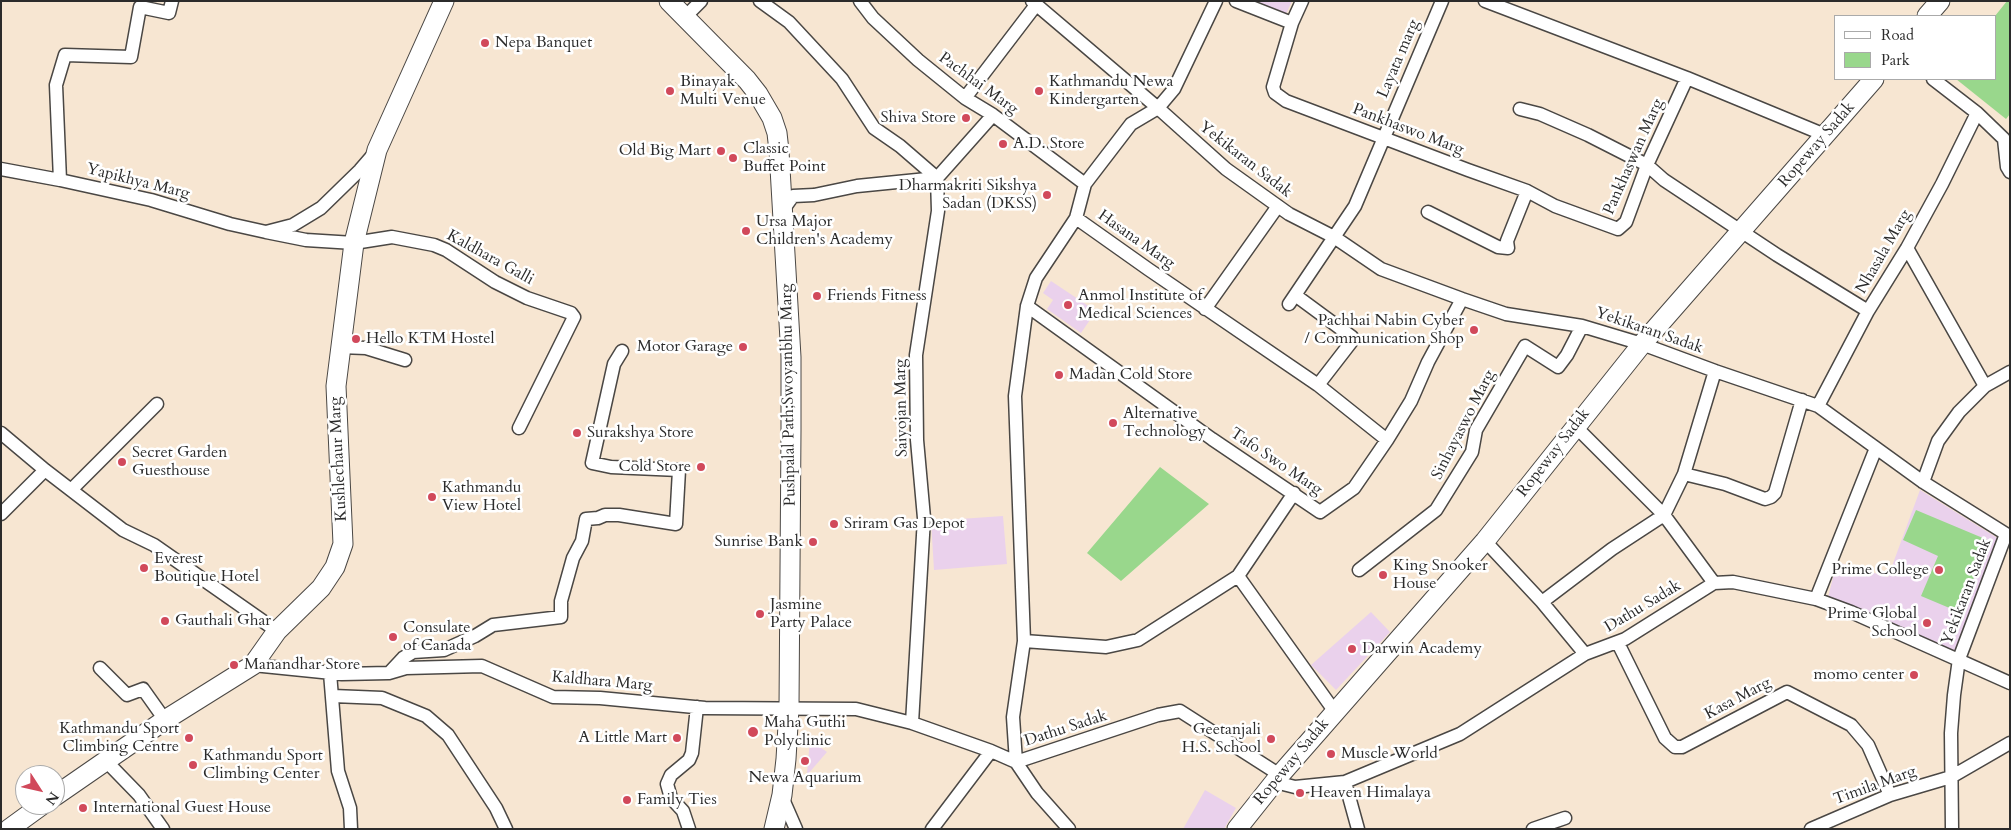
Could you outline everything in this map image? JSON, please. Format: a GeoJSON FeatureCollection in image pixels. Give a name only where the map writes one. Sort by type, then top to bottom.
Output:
{"type":"FeatureCollection","features":[{"type":"Feature","properties":{"kind":"main road","name":"Kushlechaur Marg"},"geometry":{"type":"LineString","coordinates":[[65,789],[165,720],[253,665],[277,631],[321,588],[335,567],[344,544],[336,386],[354,244],[377,150],[444,1]]}},
{"type":"Feature","properties":{"kind":"main road","name":"Pushpalal Path;Swoyanbhu Marg"},"geometry":{"type":"LineString","coordinates":[[669,1],[747,80],[772,118],[777,133],[792,357],[788,708],[786,759],[782,795],[774,829]]}},
{"type":"Feature","properties":{"kind":"main road"},"geometry":{"type":"LineString","coordinates":[[1928,15],[1940,1]]}},
{"type":"Feature","properties":{"kind":"main road","name":"Ropeway Sadak"},"geometry":{"type":"LineString","coordinates":[[1237,829],[1277,779],[1485,541],[1642,344],[1743,231],[1873,80]]}},
{"type":"Feature","properties":{"kind":"main road"},"geometry":{"type":"LineString","coordinates":[[9,829],[28,815]]}},
{"type":"Feature","properties":{"kind":"street"},"geometry":{"type":"LineString","coordinates":[[60,180],[56,86],[66,55],[131,57],[140,7],[169,13],[172,1]]}},
{"type":"Feature","properties":{"kind":"street"},"geometry":{"type":"LineString","coordinates":[[684,18],[701,1]]}},
{"type":"Feature","properties":{"kind":"street"},"geometry":{"type":"LineString","coordinates":[[760,1],[789,22],[842,79],[874,128],[900,146],[937,178]]}},
{"type":"Feature","properties":{"kind":"street","name":"Pachhai Marg"},"geometry":{"type":"LineString","coordinates":[[860,1],[873,18],[918,60],[964,98],[993,115],[1085,184]]}},
{"type":"Feature","properties":{"kind":"street"},"geometry":{"type":"LineString","coordinates":[[1069,829],[1037,793],[1016,762],[1014,717],[1024,640],[1015,396],[1026,306],[1036,278],[1076,218],[1085,184],[1131,124],[1158,108],[1174,89],[1216,1]]}},
{"type":"Feature","properties":{"kind":"street"},"geometry":{"type":"LineString","coordinates":[[1236,1],[1292,23]]}},
{"type":"Feature","properties":{"kind":"street","name":"Pankhaswo Marg"},"geometry":{"type":"LineString","coordinates":[[1302,1],[1292,23],[1273,87],[1275,93],[1286,100],[1382,138],[1527,191],[1555,206],[1598,223]]}},
{"type":"Feature","properties":{"kind":"street","name":"Layata marg"},"geometry":{"type":"LineString","coordinates":[[1318,385],[1352,341],[1352,337],[1292,300],[1355,206],[1382,138],[1442,1]]}},
{"type":"Feature","properties":{"kind":"street"},"geometry":{"type":"LineString","coordinates":[[1485,1],[1687,78],[1825,135]]}},
{"type":"Feature","properties":{"kind":"street"},"geometry":{"type":"LineString","coordinates":[[964,98],[1034,3]]}},
{"type":"Feature","properties":{"kind":"street","name":"Yekikaran Sadak"},"geometry":{"type":"LineString","coordinates":[[1034,3],[1158,108],[1226,169],[1289,214],[1334,237],[1381,270],[1506,314],[1582,326],[1642,344],[1818,406],[1923,482],[2008,532],[1959,659],[1953,704],[1952,829]]}},
{"type":"Feature","properties":{"kind":"street","name":"Pankhaswan Marg"},"geometry":{"type":"LineString","coordinates":[[1598,223],[1618,229],[1626,222],[1647,165],[1687,78]]}},
{"type":"Feature","properties":{"kind":"street"},"geometry":{"type":"LineString","coordinates":[[1934,80],[1977,113],[2004,139],[2007,167],[2010,172]]}},
{"type":"Feature","properties":{"kind":"street"},"geometry":{"type":"LineString","coordinates":[[1520,109],[1540,114],[1588,135],[1647,165],[1664,180],[1777,255],[1868,311]]}},
{"type":"Feature","properties":{"kind":"street","name":"Nhasala Marg"},"geometry":{"type":"LineString","coordinates":[[1818,406],[1868,311],[1907,248],[1942,184],[1977,113]]}},
{"type":"Feature","properties":{"kind":"street"},"geometry":{"type":"LineString","coordinates":[[783,210],[793,196],[814,195],[857,186],[937,178],[993,115]]}},
{"type":"Feature","properties":{"kind":"street","name":"Yapikhya Marg"},"geometry":{"type":"LineString","coordinates":[[266,232],[293,225],[321,208],[360,170],[377,150]]}},
{"type":"Feature","properties":{"kind":"street","name":"Yapikhya Marg"},"geometry":{"type":"LineString","coordinates":[[1,170],[60,180],[151,200],[230,224],[266,232],[306,240],[354,244]]}},
{"type":"Feature","properties":{"kind":"street","name":"Saiyojan Marg"},"geometry":{"type":"LineString","coordinates":[[912,723],[924,518],[917,440],[916,354],[938,211],[937,178]]}},
{"type":"Feature","properties":{"kind":"street"},"geometry":{"type":"LineString","coordinates":[[1428,212],[1498,247],[1508,248],[1507,242],[1527,191]]}},
{"type":"Feature","properties":{"kind":"street"},"geometry":{"type":"LineString","coordinates":[[1205,309],[1278,206]]}},
{"type":"Feature","properties":{"kind":"street","name":"Hasana Marg"},"geometry":{"type":"LineString","coordinates":[[1076,218],[1205,309],[1318,385],[1387,440]]}},
{"type":"Feature","properties":{"kind":"street","name":"Kaldhara Galli"},"geometry":{"type":"LineString","coordinates":[[354,244],[392,237],[434,245],[446,250],[495,282],[519,294],[572,313],[574,316],[520,428]]}},
{"type":"Feature","properties":{"kind":"street"},"geometry":{"type":"LineString","coordinates":[[1907,248],[1985,386]]}},
{"type":"Feature","properties":{"kind":"street","name":"Tafo Swo Marg"},"geometry":{"type":"LineString","coordinates":[[1026,306],[1212,439],[1320,512],[1354,488],[1387,440],[1414,395],[1428,362],[1462,299]]}},
{"type":"Feature","properties":{"kind":"street","name":"Sinhayaswo Marg"},"geometry":{"type":"LineString","coordinates":[[1359,570],[1436,510],[1472,452],[1476,430],[1525,346],[1558,367],[1567,355],[1582,326]]}},
{"type":"Feature","properties":{"kind":"street"},"geometry":{"type":"LineString","coordinates":[[340,347],[366,348],[405,360]]}},
{"type":"Feature","properties":{"kind":"street"},"geometry":{"type":"LineString","coordinates":[[389,673],[403,658],[413,652],[444,650],[493,625],[562,617],[561,601],[573,558],[582,541],[586,519],[605,515],[619,515],[676,524],[679,470],[611,467],[592,463],[614,364],[622,351]]}},
{"type":"Feature","properties":{"kind":"street"},"geometry":{"type":"LineString","coordinates":[[1542,602],[1612,549],[1664,515],[1684,474],[1715,371]]}},
{"type":"Feature","properties":{"kind":"street"},"geometry":{"type":"LineString","coordinates":[[1923,482],[1938,441],[1959,412],[1985,386],[2010,372]]}},
{"type":"Feature","properties":{"kind":"street"},"geometry":{"type":"LineString","coordinates":[[1684,474],[1724,484],[1765,499],[1771,497],[1775,493],[1802,400]]}},
{"type":"Feature","properties":{"kind":"street"},"geometry":{"type":"LineString","coordinates":[[71,490],[157,404]]}},
{"type":"Feature","properties":{"kind":"street"},"geometry":{"type":"LineString","coordinates":[[1575,426],[1664,515],[1714,583],[1733,582],[1816,599],[1851,612],[2010,683]]}},
{"type":"Feature","properties":{"kind":"street"},"geometry":{"type":"LineString","coordinates":[[1,433],[45,470],[123,530],[154,545],[277,631]]}},
{"type":"Feature","properties":{"kind":"street"},"geometry":{"type":"LineString","coordinates":[[1816,599],[1876,448]]}},
{"type":"Feature","properties":{"kind":"street"},"geometry":{"type":"LineString","coordinates":[[1,514],[45,470]]}},
{"type":"Feature","properties":{"kind":"street"},"geometry":{"type":"LineString","coordinates":[[1024,640],[1106,647],[1138,640],[1238,576],[1294,493]]}},
{"type":"Feature","properties":{"kind":"street"},"geometry":{"type":"LineString","coordinates":[[1485,541],[1542,602],[1585,654]]}},
{"type":"Feature","properties":{"kind":"street"},"geometry":{"type":"LineString","coordinates":[[1238,576],[1335,712]]}},
{"type":"Feature","properties":{"kind":"street","name":"Dathu Sadak"},"geometry":{"type":"LineString","coordinates":[[788,708],[856,709],[912,723],[991,751],[1016,762],[1158,715],[1180,711],[1277,779],[1295,786],[1345,782],[1460,734],[1585,654],[1618,643],[1714,583]]}},
{"type":"Feature","properties":{"kind":"street","name":"Kasa Marg"},"geometry":{"type":"LineString","coordinates":[[1618,643],[1665,738],[1675,747],[1682,747],[1787,692],[1851,725],[1868,744],[1890,795]]}},
{"type":"Feature","properties":{"kind":"street","name":"Kaldhara Marg"},"geometry":{"type":"LineString","coordinates":[[253,665],[330,673],[389,673],[406,668],[482,666],[553,697],[600,698],[697,707],[788,708]]}},
{"type":"Feature","properties":{"kind":"street"},"geometry":{"type":"LineString","coordinates":[[100,668],[127,695],[143,689],[165,720]]}},
{"type":"Feature","properties":{"kind":"street"},"geometry":{"type":"LineString","coordinates":[[330,673],[338,771],[350,808],[351,829]]}},
{"type":"Feature","properties":{"kind":"street"},"geometry":{"type":"LineString","coordinates":[[333,696],[382,698],[426,716],[448,735],[496,808],[506,829]]}},
{"type":"Feature","properties":{"kind":"street"},"geometry":{"type":"LineString","coordinates":[[689,829],[683,811],[671,798],[667,784],[671,775],[689,760],[692,753],[697,707]]}},
{"type":"Feature","properties":{"kind":"street","name":"Timila Marg"},"geometry":{"type":"LineString","coordinates":[[1811,829],[1890,795],[1951,778],[2010,743]]}},
{"type":"Feature","properties":{"kind":"street"},"geometry":{"type":"LineString","coordinates":[[932,829],[991,751]]}},
{"type":"Feature","properties":{"kind":"street"},"geometry":{"type":"LineString","coordinates":[[105,760],[139,795],[163,829]]}},
{"type":"Feature","properties":{"kind":"street"},"geometry":{"type":"LineString","coordinates":[[1345,782],[1358,829]]}},
{"type":"Feature","properties":{"kind":"street"},"geometry":{"type":"LineString","coordinates":[[782,795],[796,829]]}},
{"type":"Feature","properties":{"kind":"street"},"geometry":{"type":"LineString","coordinates":[[1533,829],[1564,818]]}},
{"type":"Feature","properties":{"kind":"shaded area"},"geometry":{"type":"Polygon","coordinates":[[[1247,1],[1292,1],[1286,14],[1247,1]]]}},
{"type":"Feature","properties":{"kind":"shaded area","name":"Anmol Institute of Medical Sciences"},"geometry":{"type":"Polygon","coordinates":[[[1051,281],[1096,311],[1081,333],[1047,309],[1053,300],[1043,293],[1051,281]]]}},
{"type":"Feature","properties":{"kind":"shaded area","name":"Prime College"},"geometry":{"type":"Polygon","coordinates":[[[1920,490],[1999,539],[1954,654],[1825,609],[1837,562],[1888,577],[1920,490]]]}},
{"type":"Feature","properties":{"kind":"shaded area"},"geometry":{"type":"Polygon","coordinates":[[[1003,516],[1007,564],[934,570],[931,521],[1003,516]]]}},
{"type":"Feature","properties":{"kind":"shaded area","name":"Darwin Academy"},"geometry":{"type":"Polygon","coordinates":[[[1371,612],[1390,632],[1336,690],[1311,665],[1371,612]]]}},
{"type":"Feature","properties":{"kind":"shaded area"},"geometry":{"type":"Polygon","coordinates":[[[810,740],[827,752],[808,774],[807,773],[810,740]]]}},
{"type":"Feature","properties":{"kind":"shaded area"},"geometry":{"type":"Polygon","coordinates":[[[1205,790],[1236,808],[1224,829],[1183,829],[1205,790]]]}},
{"type":"Feature","properties":{"kind":"green space"},"geometry":{"type":"Polygon","coordinates":[[[2007,1],[2010,1],[2010,114],[2006,119],[1957,80],[1996,80],[1996,15],[2007,1]]]}},
{"type":"Feature","properties":{"kind":"green space"},"geometry":{"type":"Polygon","coordinates":[[[1160,467],[1209,504],[1121,581],[1087,553],[1160,467]]]}},
{"type":"Feature","properties":{"kind":"green space"},"geometry":{"type":"Polygon","coordinates":[[[1916,510],[1990,541],[1959,612],[1921,596],[1938,556],[1903,540],[1916,510]]]}},
{"type":"Feature","properties":{"kind":"place","name":"Nepa Banquet"},"geometry":{"type":"Point","coordinates":[485,43]}},
{"type":"Feature","properties":{"kind":"place","name":"Binayak Multi Venue"},"geometry":{"type":"Point","coordinates":[670,91]}},
{"type":"Feature","properties":{"kind":"place","name":"Kathmandu Newa Kindergarten"},"geometry":{"type":"Point","coordinates":[1039,91]}},
{"type":"Feature","properties":{"kind":"place","name":"Shiva Store"},"geometry":{"type":"Point","coordinates":[966,118]}},
{"type":"Feature","properties":{"kind":"place","name":"A.D. Store"},"geometry":{"type":"Point","coordinates":[1003,144]}},
{"type":"Feature","properties":{"kind":"place","name":"Old Big Mart"},"geometry":{"type":"Point","coordinates":[721,151]}},
{"type":"Feature","properties":{"kind":"place","name":"Classic Buffet Point"},"geometry":{"type":"Point","coordinates":[733,158]}},
{"type":"Feature","properties":{"kind":"place","name":"Dharmakriti Sikshya Sadan (DKSS)"},"geometry":{"type":"Point","coordinates":[1047,195]}},
{"type":"Feature","properties":{"kind":"place","name":"Ursa Major Children's Academy"},"geometry":{"type":"Point","coordinates":[746,231]}},
{"type":"Feature","properties":{"kind":"place","name":"Friends Fitness"},"geometry":{"type":"Point","coordinates":[817,296]}},
{"type":"Feature","properties":{"kind":"place","name":"Anmol Institute of Medical Sciences"},"geometry":{"type":"Point","coordinates":[1068,305]}},
{"type":"Feature","properties":{"kind":"place","name":"Pachhai Nabin Cyber / Communication Shop"},"geometry":{"type":"Point","coordinates":[1474,330]}},
{"type":"Feature","properties":{"kind":"place","name":"Hello KTM Hostel"},"geometry":{"type":"Point","coordinates":[356,339]}},
{"type":"Feature","properties":{"kind":"place","name":"Motor Garage"},"geometry":{"type":"Point","coordinates":[743,347]}},
{"type":"Feature","properties":{"kind":"place","name":"Madan Cold Store"},"geometry":{"type":"Point","coordinates":[1059,375]}},
{"type":"Feature","properties":{"kind":"place","name":"Alternative Technology"},"geometry":{"type":"Point","coordinates":[1113,423]}},
{"type":"Feature","properties":{"kind":"place","name":"Surakshya Store"},"geometry":{"type":"Point","coordinates":[577,433]}},
{"type":"Feature","properties":{"kind":"place","name":"Secret Garden Guesthouse"},"geometry":{"type":"Point","coordinates":[122,462]}},
{"type":"Feature","properties":{"kind":"place","name":"Cold Store"},"geometry":{"type":"Point","coordinates":[701,467]}},
{"type":"Feature","properties":{"kind":"place","name":"Kathmandu View Hotel"},"geometry":{"type":"Point","coordinates":[432,497]}},
{"type":"Feature","properties":{"kind":"place","name":"Sriram Gas Depot"},"geometry":{"type":"Point","coordinates":[834,524]}},
{"type":"Feature","properties":{"kind":"place","name":"Sunrise Bank"},"geometry":{"type":"Point","coordinates":[813,542]}},
{"type":"Feature","properties":{"kind":"place","name":"Everest Boutique Hotel"},"geometry":{"type":"Point","coordinates":[144,568]}},
{"type":"Feature","properties":{"kind":"place","name":"Prime College"},"geometry":{"type":"Point","coordinates":[1939,570]}},
{"type":"Feature","properties":{"kind":"place","name":"King Snooker House"},"geometry":{"type":"Point","coordinates":[1383,575]}},
{"type":"Feature","properties":{"kind":"place","name":"Jasmine Party Palace"},"geometry":{"type":"Point","coordinates":[760,614]}},
{"type":"Feature","properties":{"kind":"place","name":"Gauthali Ghar"},"geometry":{"type":"Point","coordinates":[165,621]}},
{"type":"Feature","properties":{"kind":"place","name":"Prime Global School"},"geometry":{"type":"Point","coordinates":[1927,623]}},
{"type":"Feature","properties":{"kind":"place","name":"Consulate of Canada"},"geometry":{"type":"Point","coordinates":[393,637]}},
{"type":"Feature","properties":{"kind":"place","name":"Darwin Academy"},"geometry":{"type":"Point","coordinates":[1352,649]}},
{"type":"Feature","properties":{"kind":"place","name":"Manandhar Store"},"geometry":{"type":"Point","coordinates":[234,665]}},
{"type":"Feature","properties":{"kind":"place","name":"momo center"},"geometry":{"type":"Point","coordinates":[1914,675]}},
{"type":"Feature","properties":{"kind":"place","name":"Maha Guthi Polyclinic"},"geometry":{"type":"Point","coordinates":[753,732]}},
{"type":"Feature","properties":{"kind":"place","name":"Kathmandu Sport Climbing Centre"},"geometry":{"type":"Point","coordinates":[189,738]}},
{"type":"Feature","properties":{"kind":"place","name":"A Little Mart"},"geometry":{"type":"Point","coordinates":[677,738]}},
{"type":"Feature","properties":{"kind":"place","name":"Geetanjali H.S. School"},"geometry":{"type":"Point","coordinates":[1271,739]}},
{"type":"Feature","properties":{"kind":"place","name":"Muscle World"},"geometry":{"type":"Point","coordinates":[1331,754]}},
{"type":"Feature","properties":{"kind":"place","name":"Newa Aquarium"},"geometry":{"type":"Point","coordinates":[805,761]}},
{"type":"Feature","properties":{"kind":"place","name":"Kathmandu Sport Climbing Center"},"geometry":{"type":"Point","coordinates":[193,765]}},
{"type":"Feature","properties":{"kind":"place","name":"Heaven Himalaya"},"geometry":{"type":"Point","coordinates":[1300,793]}},
{"type":"Feature","properties":{"kind":"place","name":"Family Ties"},"geometry":{"type":"Point","coordinates":[627,800]}},
{"type":"Feature","properties":{"kind":"place","name":"International Guest House"},"geometry":{"type":"Point","coordinates":[83,808]}}]}
